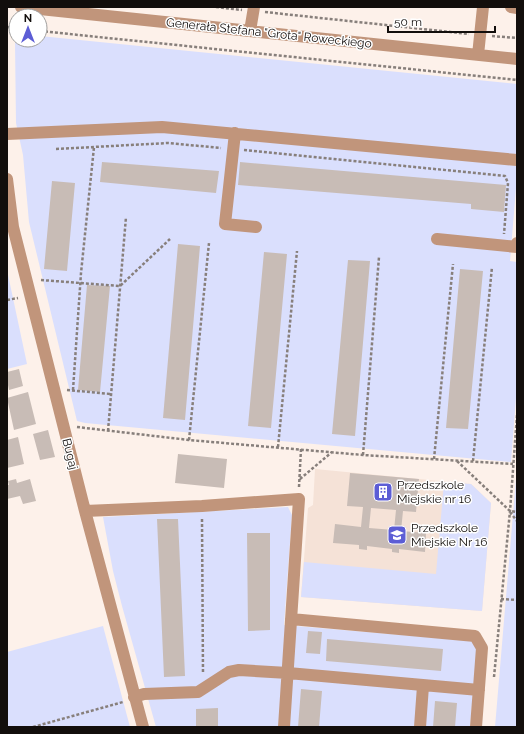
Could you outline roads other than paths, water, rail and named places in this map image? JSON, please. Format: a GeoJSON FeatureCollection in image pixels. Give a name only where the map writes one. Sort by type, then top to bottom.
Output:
{"type":"FeatureCollection","features":[{"type":"Feature","properties":{"kind":"street","name":"Generała Stefana \"Grota\" Roweckiego"},"geometry":{"type":"LineString","coordinates":[[21,7],[517,59]]}},
{"type":"Feature","properties":{"kind":"street"},"geometry":{"type":"LineString","coordinates":[[478,55],[483,7]]}},
{"type":"Feature","properties":{"kind":"street"},"geometry":{"type":"LineString","coordinates":[[511,7],[517,8]]}},
{"type":"Feature","properties":{"kind":"street"},"geometry":{"type":"LineString","coordinates":[[250,31],[254,9]]}},
{"type":"Feature","properties":{"kind":"street"},"geometry":{"type":"LineString","coordinates":[[7,134],[162,127],[517,160]]}},
{"type":"Feature","properties":{"kind":"street"},"geometry":{"type":"LineString","coordinates":[[235,134],[225,224],[256,227]]}},
{"type":"Feature","properties":{"kind":"street","name":"Bugaj"},"geometry":{"type":"LineString","coordinates":[[7,179],[13,227],[85,511],[143,727]]}},
{"type":"Feature","properties":{"kind":"street"},"geometry":{"type":"LineString","coordinates":[[437,240],[517,247],[517,243]]}},
{"type":"Feature","properties":{"kind":"street"},"geometry":{"type":"LineString","coordinates":[[85,511],[202,506],[299,499],[284,727]]}},
{"type":"Feature","properties":{"kind":"street"},"geometry":{"type":"LineString","coordinates":[[291,620],[476,636],[482,648],[476,727]]}},
{"type":"Feature","properties":{"kind":"street"},"geometry":{"type":"LineString","coordinates":[[134,697],[144,694],[198,692],[229,672],[239,670],[479,690]]}},
{"type":"Feature","properties":{"kind":"street"},"geometry":{"type":"LineString","coordinates":[[420,727],[423,686]]}},
{"type":"Feature","properties":{"kind":"place","name":"Przedszkole Miejskie nr 16"},"geometry":{"type":"Point","coordinates":[383,492]}},
{"type":"Feature","properties":{"kind":"place","name":"Przedszkole Miejskie Nr 16"},"geometry":{"type":"Point","coordinates":[397,535]}}]}
